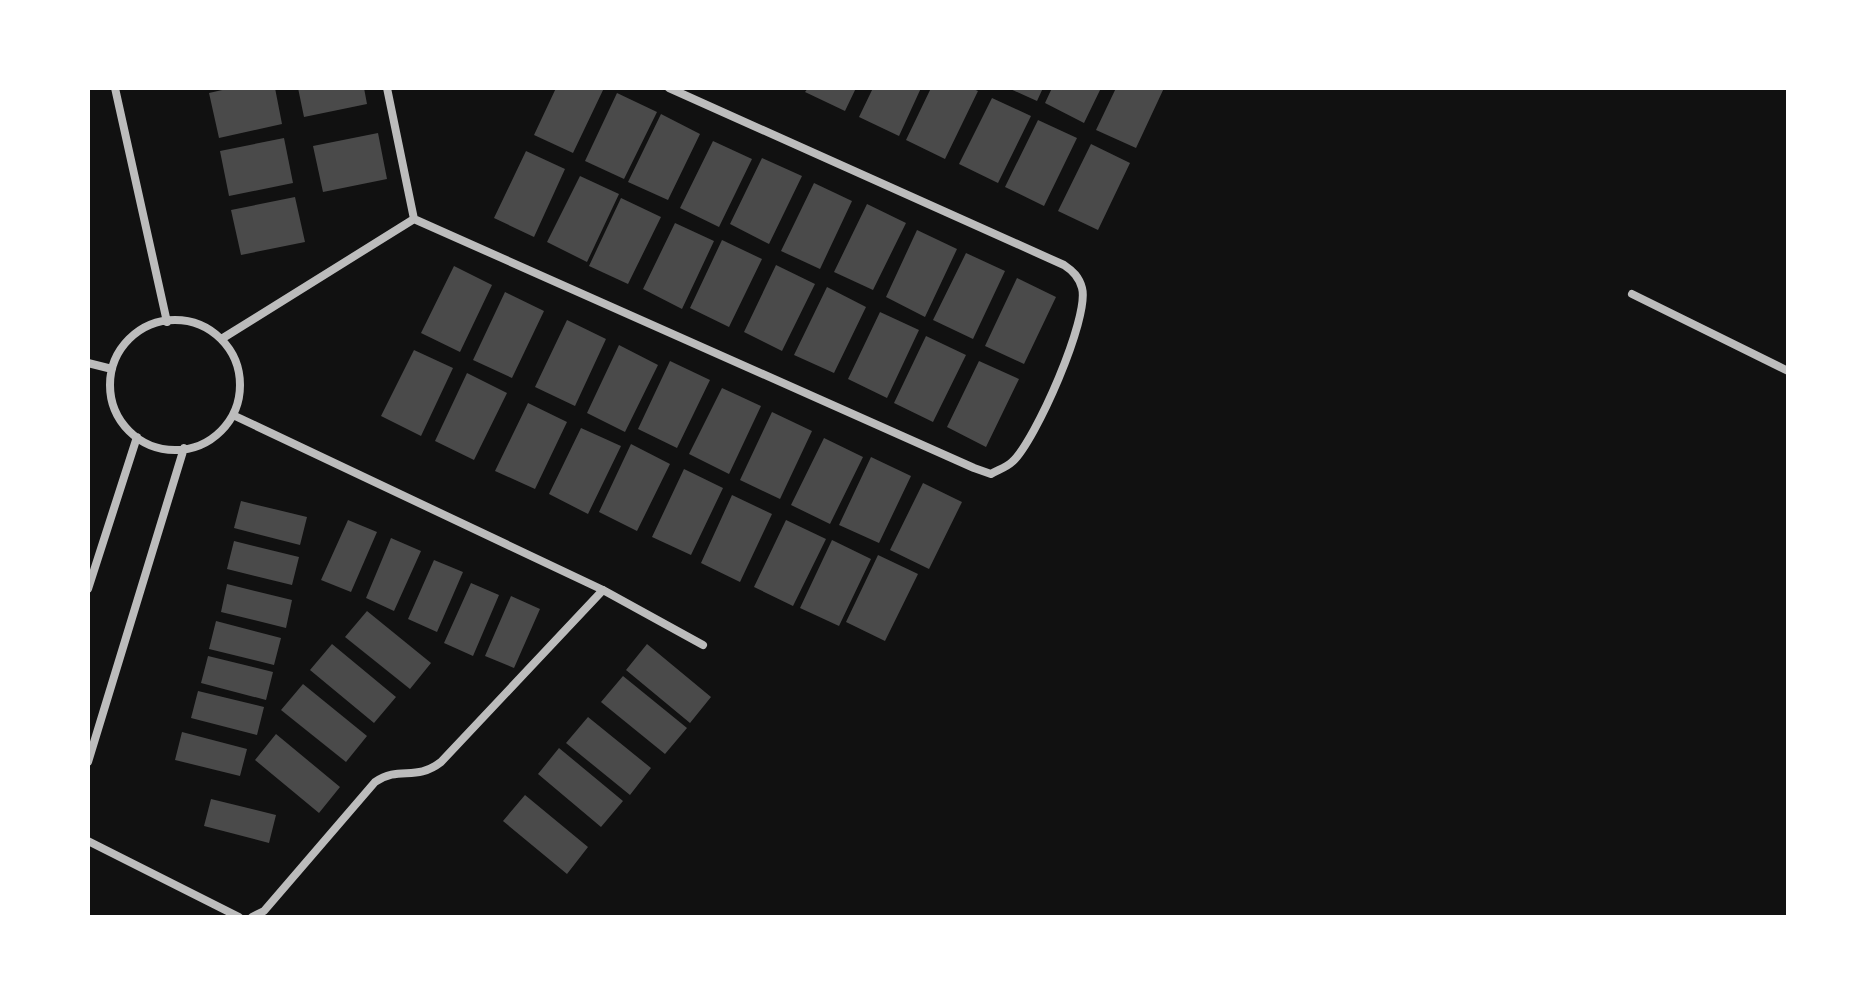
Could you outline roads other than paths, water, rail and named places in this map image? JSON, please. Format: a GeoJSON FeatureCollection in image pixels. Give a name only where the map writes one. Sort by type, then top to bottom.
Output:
{"type":"FeatureCollection","features":[{"type":"Feature","properties":{"kind":"street"},"geometry":{"type":"LineString","coordinates":[[115,88],[167,322]]}},
{"type":"Feature","properties":{"kind":"street"},"geometry":{"type":"LineString","coordinates":[[387,88],[414,219]]}},
{"type":"Feature","properties":{"kind":"street"},"geometry":{"type":"LineString","coordinates":[[414,219],[974,468],[991,474],[1012,463],[1036,431],[1081,316],[1083,291],[1075,273],[1064,265],[669,88]]}},
{"type":"Feature","properties":{"kind":"street"},"geometry":{"type":"LineString","coordinates":[[223,338],[414,219]]}},
{"type":"Feature","properties":{"kind":"street"},"geometry":{"type":"LineString","coordinates":[[1632,294],[1788,371]]}},
{"type":"Feature","properties":{"kind":"street"},"geometry":{"type":"LineString","coordinates":[[186,319],[223,338],[242,375],[235,416],[206,446],[165,452],[127,432],[108,395],[115,354],[145,324],[167,322],[186,319]]}},
{"type":"Feature","properties":{"kind":"street"},"geometry":{"type":"LineString","coordinates":[[88,363],[112,369]]}},
{"type":"Feature","properties":{"kind":"street"},"geometry":{"type":"LineString","coordinates":[[235,416],[603,590],[703,645]]}},
{"type":"Feature","properties":{"kind":"street"},"geometry":{"type":"LineString","coordinates":[[88,589],[137,437]]}},
{"type":"Feature","properties":{"kind":"street"},"geometry":{"type":"LineString","coordinates":[[88,762],[184,448]]}},
{"type":"Feature","properties":{"kind":"street"},"geometry":{"type":"LineString","coordinates":[[252,917],[264,911],[375,782],[387,774],[418,774],[441,762],[603,590]]}},
{"type":"Feature","properties":{"kind":"street"},"geometry":{"type":"LineString","coordinates":[[88,841],[239,917]]}}]}
